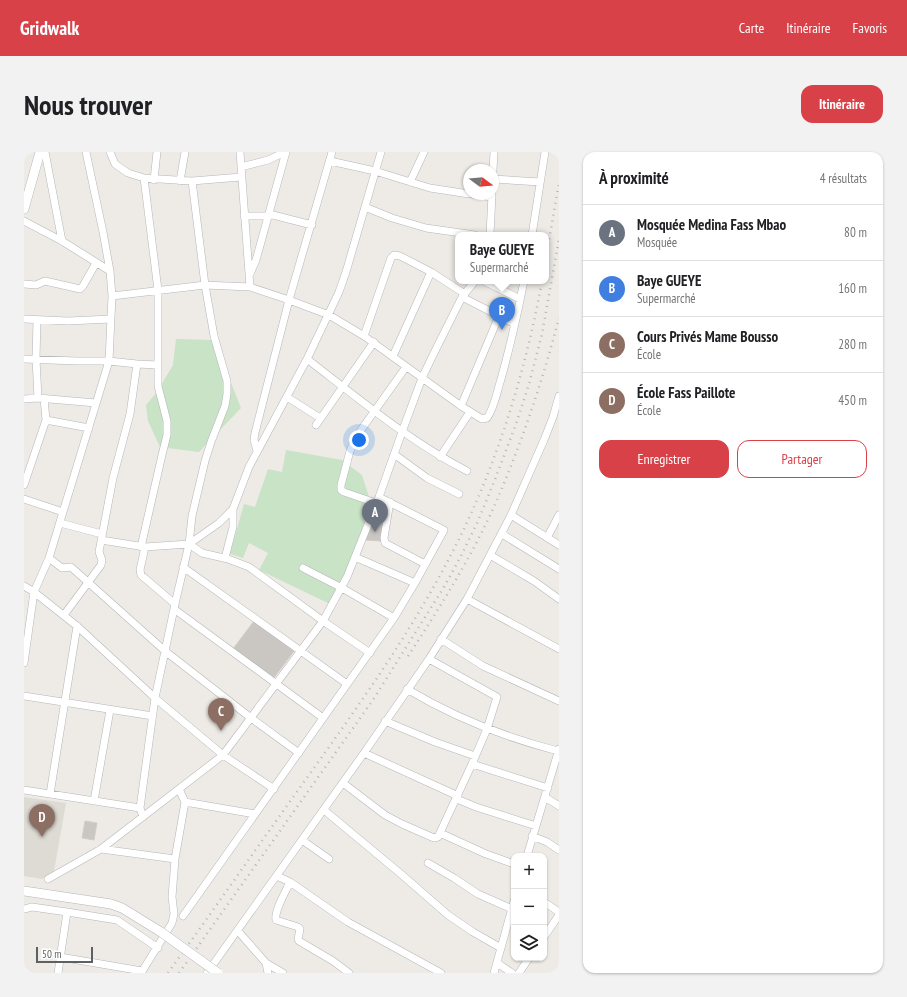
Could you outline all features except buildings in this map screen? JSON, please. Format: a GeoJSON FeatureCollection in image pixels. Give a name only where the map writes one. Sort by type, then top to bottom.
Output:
{"type":"FeatureCollection","features":[{"type":"Feature","properties":{"kind":"street"},"geometry":{"type":"LineString","coordinates":[[24,209],[40,152]]}},
{"type":"Feature","properties":{"kind":"street"},"geometry":{"type":"LineString","coordinates":[[45,152],[62,241]]}},
{"type":"Feature","properties":{"kind":"street"},"geometry":{"type":"LineString","coordinates":[[24,663],[34,592],[49,558],[109,361],[112,296],[110,271],[86,152]]}},
{"type":"Feature","properties":{"kind":"street"},"geometry":{"type":"LineString","coordinates":[[110,152],[115,164],[128,173],[154,180],[192,181],[241,177]]}},
{"type":"Feature","properties":{"kind":"street"},"geometry":{"type":"LineString","coordinates":[[154,180],[157,152]]}},
{"type":"Feature","properties":{"kind":"street"},"geometry":{"type":"LineString","coordinates":[[180,181],[185,152]]}},
{"type":"Feature","properties":{"kind":"street"},"geometry":{"type":"LineString","coordinates":[[240,152],[250,287]]}},
{"type":"Feature","properties":{"kind":"street"},"geometry":{"type":"LineString","coordinates":[[241,167],[268,160],[286,152]]}},
{"type":"Feature","properties":{"kind":"street"},"geometry":{"type":"LineString","coordinates":[[250,274],[256,260],[286,152]]}},
{"type":"Feature","properties":{"kind":"street"},"geometry":{"type":"LineString","coordinates":[[257,451],[254,440],[255,433],[289,300],[332,152]]}},
{"type":"Feature","properties":{"kind":"street"},"geometry":{"type":"LineString","coordinates":[[225,558],[232,526],[233,509],[249,467],[307,359],[343,283],[380,152]]}},
{"type":"Feature","properties":{"kind":"street"},"geometry":{"type":"LineString","coordinates":[[410,182],[424,152]]}},
{"type":"Feature","properties":{"kind":"street"},"geometry":{"type":"LineString","coordinates":[[493,164],[494,152]]}},
{"type":"Feature","properties":{"kind":"street"},"geometry":{"type":"LineString","coordinates":[[532,232],[545,152]]}},
{"type":"Feature","properties":{"kind":"street"},"geometry":{"type":"LineString","coordinates":[[330,161],[375,171],[430,188],[463,193]]}},
{"type":"Feature","properties":{"kind":"street"},"geometry":{"type":"LineString","coordinates":[[144,178],[158,290],[158,386],[167,421],[167,435],[143,547],[140,570],[141,575],[174,607],[323,718]]}},
{"type":"Feature","properties":{"kind":"street"},"geometry":{"type":"LineString","coordinates":[[499,179],[540,182]]}},
{"type":"Feature","properties":{"kind":"street"},"geometry":{"type":"LineString","coordinates":[[143,817],[140,808],[155,698],[189,544],[192,516],[205,461],[226,406],[228,394],[227,381],[214,336],[205,285],[192,181]]}},
{"type":"Feature","properties":{"kind":"street"},"geometry":{"type":"LineString","coordinates":[[490,232],[492,200]]}},
{"type":"Feature","properties":{"kind":"street"},"geometry":{"type":"LineString","coordinates":[[365,207],[392,218],[426,228],[455,232]]}},
{"type":"Feature","properties":{"kind":"street"},"geometry":{"type":"LineString","coordinates":[[244,216],[268,215],[312,225]]}},
{"type":"Feature","properties":{"kind":"street"},"geometry":{"type":"LineString","coordinates":[[24,221],[62,241],[110,271]]}},
{"type":"Feature","properties":{"kind":"street"},"geometry":{"type":"LineString","coordinates":[[364,336],[391,258],[394,255],[400,256],[431,272],[463,295],[515,324]]}},
{"type":"Feature","properties":{"kind":"street"},"geometry":{"type":"LineString","coordinates":[[24,284],[36,285],[45,281],[80,289],[96,263]]}},
{"type":"Feature","properties":{"kind":"street"},"geometry":{"type":"LineString","coordinates":[[393,356],[431,272]]}},
{"type":"Feature","properties":{"kind":"street"},"geometry":{"type":"LineString","coordinates":[[48,879],[101,849],[223,756],[301,652],[323,621],[342,588],[378,500],[422,378],[463,295],[472,284]]}},
{"type":"Feature","properties":{"kind":"street"},"geometry":{"type":"LineString","coordinates":[[490,284],[520,299]]}},
{"type":"Feature","properties":{"kind":"street"},"geometry":{"type":"LineString","coordinates":[[112,296],[205,285],[250,287],[329,315],[374,342],[470,412],[482,418],[487,418],[490,414],[502,375],[523,284]]}},
{"type":"Feature","properties":{"kind":"street"},"geometry":{"type":"LineString","coordinates":[[461,406],[499,316]]}},
{"type":"Feature","properties":{"kind":"street"},"geometry":{"type":"LineString","coordinates":[[24,319],[68,321],[111,319]]}},
{"type":"Feature","properties":{"kind":"street"},"geometry":{"type":"LineString","coordinates":[[24,485],[46,420],[41,398],[36,359],[37,320]]}},
{"type":"Feature","properties":{"kind":"street"},"geometry":{"type":"LineString","coordinates":[[316,425],[374,342]]}},
{"type":"Feature","properties":{"kind":"street"},"geometry":{"type":"LineString","coordinates":[[24,359],[109,361],[158,365]]}},
{"type":"Feature","properties":{"kind":"street"},"geometry":{"type":"LineString","coordinates":[[307,359],[402,432],[440,457],[467,471]]}},
{"type":"Feature","properties":{"kind":"street"},"geometry":{"type":"LineString","coordinates":[[64,615],[102,562],[99,552],[113,478],[130,414],[137,364]]}},
{"type":"Feature","properties":{"kind":"street"},"geometry":{"type":"LineString","coordinates":[[183,916],[394,618],[444,530],[390,502],[344,492],[341,490],[341,485],[353,443],[406,366]]}},
{"type":"Feature","properties":{"kind":"street"},"geometry":{"type":"LineString","coordinates":[[207,973],[343,784],[429,659],[467,599],[502,534],[556,419],[559,396]]}},
{"type":"Feature","properties":{"kind":"street"},"geometry":{"type":"LineString","coordinates":[[24,399],[41,398],[96,403]]}},
{"type":"Feature","properties":{"kind":"street"},"geometry":{"type":"LineString","coordinates":[[287,398],[320,418]]}},
{"type":"Feature","properties":{"kind":"street"},"geometry":{"type":"LineString","coordinates":[[440,457],[470,412]]}},
{"type":"Feature","properties":{"kind":"street"},"geometry":{"type":"LineString","coordinates":[[46,420],[89,428]]}},
{"type":"Feature","properties":{"kind":"street"},"geometry":{"type":"LineString","coordinates":[[394,454],[427,478],[459,494]]}},
{"type":"Feature","properties":{"kind":"street"},"geometry":{"type":"LineString","coordinates":[[24,499],[63,512]]}},
{"type":"Feature","properties":{"kind":"street"},"geometry":{"type":"LineString","coordinates":[[390,502],[384,538],[385,543],[425,564]]}},
{"type":"Feature","properties":{"kind":"street"},"geometry":{"type":"LineString","coordinates":[[60,523],[102,537],[143,547],[189,544],[218,523],[233,509]]}},
{"type":"Feature","properties":{"kind":"street"},"geometry":{"type":"LineString","coordinates":[[511,515],[559,545]]}},
{"type":"Feature","properties":{"kind":"street"},"geometry":{"type":"LineString","coordinates":[[547,538],[559,515]]}},
{"type":"Feature","properties":{"kind":"street"},"geometry":{"type":"LineString","coordinates":[[502,534],[559,569]]}},
{"type":"Feature","properties":{"kind":"street"},"geometry":{"type":"LineString","coordinates":[[189,544],[202,553],[225,558],[249,567],[370,653]]}},
{"type":"Feature","properties":{"kind":"street"},"geometry":{"type":"LineString","coordinates":[[490,555],[534,580],[559,599]]}},
{"type":"Feature","properties":{"kind":"street"},"geometry":{"type":"LineString","coordinates":[[355,557],[415,583]]}},
{"type":"Feature","properties":{"kind":"street"},"geometry":{"type":"LineString","coordinates":[[49,558],[62,568],[71,567],[165,650],[251,718],[299,753]]}},
{"type":"Feature","properties":{"kind":"street"},"geometry":{"type":"LineString","coordinates":[[183,567],[347,684]]}},
{"type":"Feature","properties":{"kind":"street"},"geometry":{"type":"LineString","coordinates":[[303,568],[342,588],[394,618]]}},
{"type":"Feature","properties":{"kind":"street"},"geometry":{"type":"LineString","coordinates":[[24,586],[34,592],[77,626],[155,698],[223,756],[274,789]]}},
{"type":"Feature","properties":{"kind":"street"},"geometry":{"type":"LineString","coordinates":[[467,599],[559,649]]}},
{"type":"Feature","properties":{"kind":"street"},"geometry":{"type":"LineString","coordinates":[[50,794],[77,626]]}},
{"type":"Feature","properties":{"kind":"street"},"geometry":{"type":"LineString","coordinates":[[441,639],[483,666],[559,701]]}},
{"type":"Feature","properties":{"kind":"street"},"geometry":{"type":"LineString","coordinates":[[343,784],[402,824],[434,838],[438,837],[487,729],[497,697],[429,659]]}},
{"type":"Feature","properties":{"kind":"street"},"geometry":{"type":"LineString","coordinates":[[407,689],[434,706],[487,729],[527,743],[559,750],[556,770],[544,797],[528,853]]}},
{"type":"Feature","properties":{"kind":"street"},"geometry":{"type":"LineString","coordinates":[[24,696],[153,716]]}},
{"type":"Feature","properties":{"kind":"street"},"geometry":{"type":"LineString","coordinates":[[94,801],[110,710]]}},
{"type":"Feature","properties":{"kind":"street"},"geometry":{"type":"LineString","coordinates":[[385,721],[435,742],[475,756]]}},
{"type":"Feature","properties":{"kind":"street"},"geometry":{"type":"LineString","coordinates":[[364,753],[484,810],[536,826]]}},
{"type":"Feature","properties":{"kind":"street"},"geometry":{"type":"LineString","coordinates":[[472,764],[548,788]]}},
{"type":"Feature","properties":{"kind":"street"},"geometry":{"type":"LineString","coordinates":[[60,957],[141,972],[158,948],[172,923],[174,914],[172,897],[175,859],[185,802],[179,789]]}},
{"type":"Feature","properties":{"kind":"street"},"geometry":{"type":"LineString","coordinates":[[24,790],[140,808]]}},
{"type":"Feature","properties":{"kind":"street"},"geometry":{"type":"LineString","coordinates":[[544,797],[559,806]]}},
{"type":"Feature","properties":{"kind":"street"},"geometry":{"type":"LineString","coordinates":[[185,802],[255,814]]}},
{"type":"Feature","properties":{"kind":"street"},"geometry":{"type":"LineString","coordinates":[[324,810],[448,915],[473,932],[501,948]]}},
{"type":"Feature","properties":{"kind":"street"},"geometry":{"type":"LineString","coordinates":[[440,833],[486,854],[511,863]]}},
{"type":"Feature","properties":{"kind":"street"},"geometry":{"type":"LineString","coordinates":[[532,836],[547,842],[559,850]]}},
{"type":"Feature","properties":{"kind":"street"},"geometry":{"type":"LineString","coordinates":[[302,840],[328,860]]}},
{"type":"Feature","properties":{"kind":"street"},"geometry":{"type":"LineString","coordinates":[[101,849],[175,859]]}},
{"type":"Feature","properties":{"kind":"street"},"geometry":{"type":"LineString","coordinates":[[428,862],[478,894],[511,904]]}},
{"type":"Feature","properties":{"kind":"street"},"geometry":{"type":"LineString","coordinates":[[277,876],[290,882],[355,926],[441,973]]}},
{"type":"Feature","properties":{"kind":"street"},"geometry":{"type":"LineString","coordinates":[[290,882],[280,905],[276,920],[298,927],[300,930],[299,941],[349,973]]}},
{"type":"Feature","properties":{"kind":"street"},"geometry":{"type":"LineString","coordinates":[[24,891],[111,904],[122,908],[161,932],[218,973]]}},
{"type":"Feature","properties":{"kind":"street"},"geometry":{"type":"LineString","coordinates":[[547,904],[559,912]]}},
{"type":"Feature","properties":{"kind":"street"},"geometry":{"type":"LineString","coordinates":[[24,909],[32,907],[117,920],[158,948]]}},
{"type":"Feature","properties":{"kind":"street"},"geometry":{"type":"LineString","coordinates":[[58,973],[67,912]]}},
{"type":"Feature","properties":{"kind":"street"},"geometry":{"type":"LineString","coordinates":[[494,973],[511,912]]}},
{"type":"Feature","properties":{"kind":"street"},"geometry":{"type":"LineString","coordinates":[[547,933],[559,916]]}},
{"type":"Feature","properties":{"kind":"street"},"geometry":{"type":"LineString","coordinates":[[238,931],[266,963],[283,973]]}},
{"type":"Feature","properties":{"kind":"street"},"geometry":{"type":"LineString","coordinates":[[519,973],[527,961]]}},
{"type":"Feature","properties":{"kind":"street"},"geometry":{"type":"LineString","coordinates":[[266,963],[268,973]]}},
{"type":"Feature","properties":{"kind":"street"},"geometry":{"type":"LineString","coordinates":[[497,963],[512,973]]}},
{"type":"Feature","properties":{"kind":"shaded area"},"geometry":{"type":"Polygon","coordinates":[[[24,797],[66,803],[54,871],[42,879],[24,876],[24,797]]]}},
{"type":"Feature","properties":{"kind":"green space"},"geometry":{"type":"Polygon","coordinates":[[[176,339],[214,340],[241,408],[199,452],[160,447],[148,421],[146,405],[157,392],[173,365],[176,339]]]}},
{"type":"Feature","properties":{"kind":"green space"},"geometry":{"type":"Polygon","coordinates":[[[286,450],[342,460],[362,475],[369,497],[363,527],[345,576],[330,604],[259,570],[268,553],[249,543],[243,558],[230,554],[244,504],[255,507],[268,469],[282,472],[286,450]]]}},
{"type":"Feature","properties":{"kind":"railway"},"geometry":{"type":"LineString","coordinates":[[549,240],[559,183]]}},
{"type":"Feature","properties":{"kind":"railway"},"geometry":{"type":"LineString","coordinates":[[179,973],[373,700],[444,587],[461,556],[478,521],[496,477],[529,384],[542,334],[559,239]]}},
{"type":"Feature","properties":{"kind":"railway"},"geometry":{"type":"LineString","coordinates":[[168,973],[373,684],[410,628],[427,599],[459,539],[487,477],[499,445],[510,413],[528,347],[541,284]]}},
{"type":"Feature","properties":{"kind":"railway"},"geometry":{"type":"LineString","coordinates":[[408,656],[453,584],[493,509],[530,415],[559,318]]}},
{"type":"Feature","properties":{"kind":"place","name":"Baye GUEYE"},"geometry":{"type":"Point","coordinates":[502,330]}},
{"type":"Feature","properties":{"kind":"place","name":"Mosquée Medina Fass Mbao"},"geometry":{"type":"Point","coordinates":[375,532]}},
{"type":"Feature","properties":{"kind":"place","name":"Cours Privés Mame Bousso"},"geometry":{"type":"Point","coordinates":[221,731]}},
{"type":"Feature","properties":{"kind":"place","name":"École Fass Paillote"},"geometry":{"type":"Point","coordinates":[42,837]}}]}
